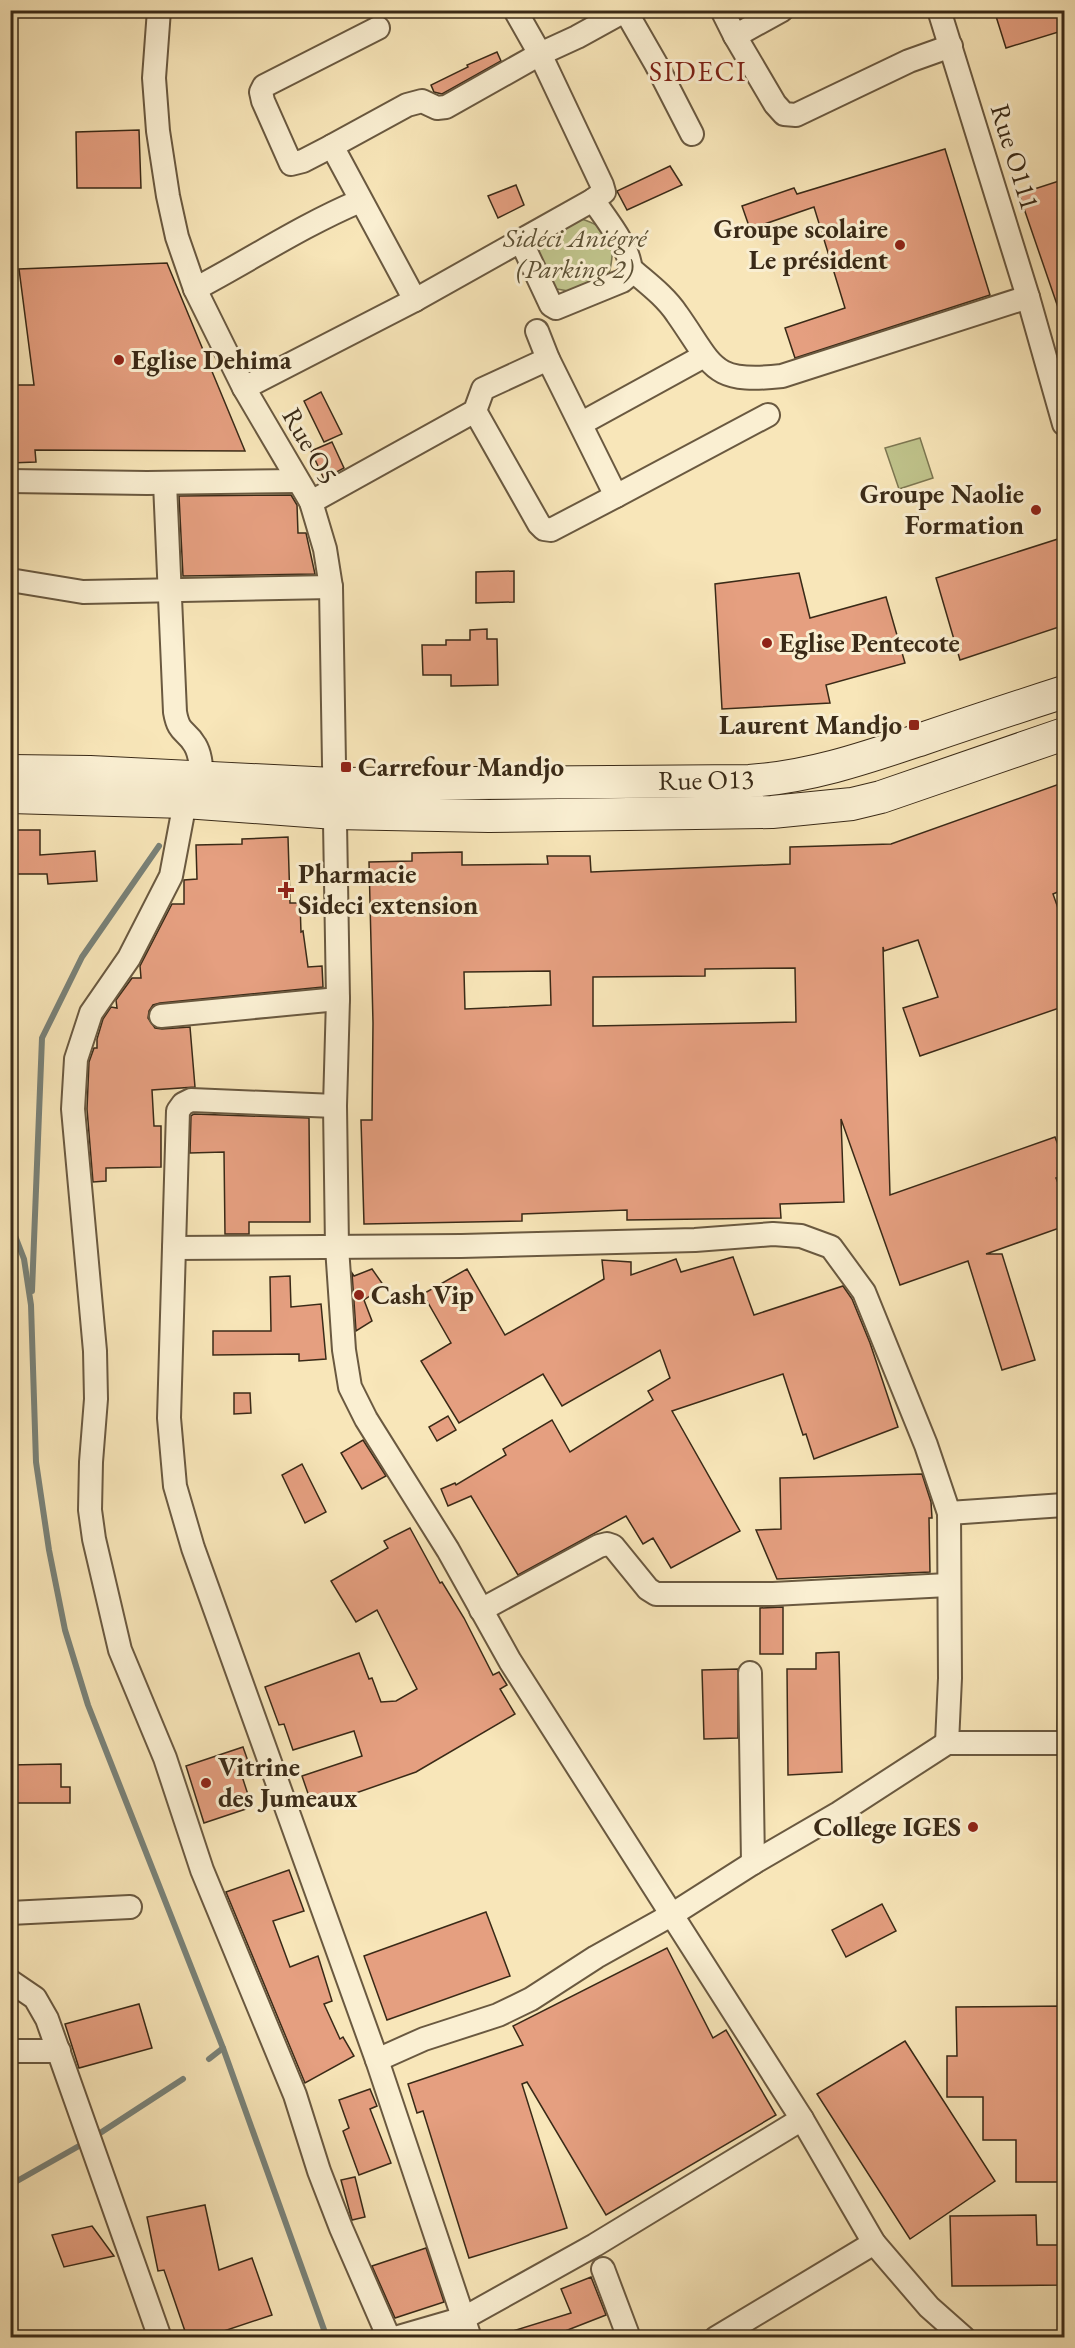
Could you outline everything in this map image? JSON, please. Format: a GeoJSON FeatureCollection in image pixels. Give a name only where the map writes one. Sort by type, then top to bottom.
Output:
{"type":"FeatureCollection","features":[{"type":"Feature","properties":{"kind":"main road","name":"Rue O13"},"geometry":{"type":"LineString","coordinates":[[334,799],[777,779],[852,763],[1065,692]]}},
{"type":"Feature","properties":{"kind":"main road","name":"Rue O13"},"geometry":{"type":"LineString","coordinates":[[334,799],[489,816],[772,812],[842,805],[880,797],[1065,734]]}},
{"type":"Feature","properties":{"kind":"main road"},"geometry":{"type":"LineString","coordinates":[[10,771],[79,772],[194,790],[334,799]]}},
{"type":"Feature","properties":{"kind":"main road"},"geometry":{"type":"LineString","coordinates":[[10,797],[194,790]]}},
{"type":"Feature","properties":{"kind":"street","name":"Rue O5"},"geometry":{"type":"LineString","coordinates":[[159,10],[154,78],[158,131],[177,237],[195,289],[244,388],[311,502],[325,549],[331,587],[338,999],[335,1106],[337,1247],[344,1350],[350,1388],[366,1419],[448,1550],[510,1661],[593,1795],[645,1876],[673,1914],[802,2119],[874,2243],[929,2307],[964,2337]]}},
{"type":"Feature","properties":{"kind":"street"},"geometry":{"type":"LineString","coordinates":[[244,388],[415,300],[604,192],[540,54],[515,10]]}},
{"type":"Feature","properties":{"kind":"street"},"geometry":{"type":"LineString","coordinates":[[722,10],[775,104],[784,114],[796,115],[909,61],[951,46]]}},
{"type":"Feature","properties":{"kind":"street"},"geometry":{"type":"LineString","coordinates":[[735,36],[782,10]]}},
{"type":"Feature","properties":{"kind":"street","name":"Rue O111"},"geometry":{"type":"LineString","coordinates":[[939,10],[1029,297],[1065,424]]}},
{"type":"Feature","properties":{"kind":"street"},"geometry":{"type":"LineString","coordinates":[[378,28],[264,86],[261,92],[263,101],[291,164],[303,161],[407,105],[422,101],[437,108],[446,107],[540,54],[625,11],[693,134]]}},
{"type":"Feature","properties":{"kind":"street"},"geometry":{"type":"LineString","coordinates":[[332,146],[415,300]]}},
{"type":"Feature","properties":{"kind":"street"},"geometry":{"type":"LineString","coordinates":[[593,200],[628,254],[631,269],[676,312],[704,356],[717,369],[735,376],[754,379],[782,376],[1029,297]]}},
{"type":"Feature","properties":{"kind":"street"},"geometry":{"type":"LineString","coordinates":[[195,289],[268,246],[325,216],[360,201]]}},
{"type":"Feature","properties":{"kind":"street"},"geometry":{"type":"LineString","coordinates":[[521,241],[551,305],[555,308],[622,281],[631,269]]}},
{"type":"Feature","properties":{"kind":"street"},"geometry":{"type":"LineString","coordinates":[[537,331],[548,359],[582,423],[616,496]]}},
{"type":"Feature","properties":{"kind":"street"},"geometry":{"type":"LineString","coordinates":[[582,423],[704,356]]}},
{"type":"Feature","properties":{"kind":"street"},"geometry":{"type":"LineString","coordinates":[[311,502],[475,411],[483,389],[548,359]]}},
{"type":"Feature","properties":{"kind":"street"},"geometry":{"type":"LineString","coordinates":[[475,411],[544,530],[551,530],[768,415]]}},
{"type":"Feature","properties":{"kind":"street"},"geometry":{"type":"LineString","coordinates":[[10,481],[165,483],[297,481]]}},
{"type":"Feature","properties":{"kind":"street"},"geometry":{"type":"LineString","coordinates":[[165,483],[177,722],[179,729],[197,747],[201,761],[171,876],[129,958],[91,1013],[76,1059],[73,1109],[95,1351],[96,1399],[90,1510],[94,1539],[120,1650],[165,1758],[202,1870],[295,2095],[319,2171],[341,2228],[389,2337]]}},
{"type":"Feature","properties":{"kind":"street"},"geometry":{"type":"LineString","coordinates":[[10,580],[83,592],[331,587]]}},
{"type":"Feature","properties":{"kind":"street"},"geometry":{"type":"LineString","coordinates":[[161,1016],[338,999]]}},
{"type":"Feature","properties":{"kind":"street"},"geometry":{"type":"LineString","coordinates":[[335,1106],[191,1100],[183,1104],[178,1111],[169,1418],[175,1486],[193,1548],[377,2060],[467,2328]]}},
{"type":"Feature","properties":{"kind":"street"},"geometry":{"type":"LineString","coordinates":[[174,1248],[461,1246],[695,1240],[773,1234],[801,1236],[831,1247],[864,1292],[922,1436],[949,1513],[950,1678],[947,1743]]}},
{"type":"Feature","properties":{"kind":"street"},"geometry":{"type":"LineString","coordinates":[[949,1513],[1065,1506]]}},
{"type":"Feature","properties":{"kind":"street"},"geometry":{"type":"LineString","coordinates":[[481,1610],[607,1544],[613,1546],[648,1589],[656,1594],[773,1594],[948,1585]]}},
{"type":"Feature","properties":{"kind":"street"},"geometry":{"type":"LineString","coordinates":[[750,1673],[753,1863]]}},
{"type":"Feature","properties":{"kind":"street"},"geometry":{"type":"LineString","coordinates":[[377,2060],[424,2039],[498,2015],[531,2000],[596,1957],[673,1914],[753,1863],[839,1813],[947,1743],[1065,1743]]}},
{"type":"Feature","properties":{"kind":"street"},"geometry":{"type":"LineString","coordinates":[[10,1912],[130,1907]]}},
{"type":"Feature","properties":{"kind":"street"},"geometry":{"type":"LineString","coordinates":[[10,1981],[35,1998],[47,2019],[160,2337]]}},
{"type":"Feature","properties":{"kind":"street"},"geometry":{"type":"LineString","coordinates":[[10,2051],[59,2051]]}},
{"type":"Feature","properties":{"kind":"street"},"geometry":{"type":"LineString","coordinates":[[395,2337],[467,2328],[595,2245],[802,2119]]}},
{"type":"Feature","properties":{"kind":"street"},"geometry":{"type":"LineString","coordinates":[[716,2337],[874,2243]]}},
{"type":"Feature","properties":{"kind":"street"},"geometry":{"type":"LineString","coordinates":[[603,2269],[629,2337]]}},
{"type":"Feature","properties":{"kind":"green space","name":"Sidéci Aniégré (Parking 2)"},"geometry":{"type":"Polygon","coordinates":[[[575,217],[596,225],[608,236],[611,243],[612,262],[609,274],[574,292],[557,289],[542,275],[537,256],[542,237],[575,217]]]}},
{"type":"Feature","properties":{"kind":"green space"},"geometry":{"type":"Polygon","coordinates":[[[920,438],[933,478],[899,489],[885,448],[920,438]]]}},
{"type":"Feature","properties":{"kind":"green space"},"geometry":{"type":"Polygon","coordinates":[[[1059,1607],[1064,1607],[1064,1732],[1057,1732],[1059,1607]]]}},
{"type":"Feature","properties":{"kind":"building"},"geometry":{"type":"Polygon","coordinates":[[[994,10],[1065,10],[1065,30],[1006,48],[994,10]]]}},
{"type":"Feature","properties":{"kind":"building"},"geometry":{"type":"Polygon","coordinates":[[[497,52],[501,61],[442,94],[434,92],[431,85],[497,52]]]}},
{"type":"Feature","properties":{"kind":"building"},"geometry":{"type":"Polygon","coordinates":[[[139,130],[141,188],[77,188],[76,132],[139,130]]]}},
{"type":"Feature","properties":{"kind":"building","name":"Groupe scolaire Le président"},"geometry":{"type":"Polygon","coordinates":[[[945,149],[990,295],[795,358],[785,328],[845,308],[814,207],[750,229],[742,206],[794,188],[797,194],[945,149]]]}},
{"type":"Feature","properties":{"kind":"building"},"geometry":{"type":"Polygon","coordinates":[[[670,166],[682,185],[627,210],[617,191],[670,166]]]}},
{"type":"Feature","properties":{"kind":"building"},"geometry":{"type":"Polygon","coordinates":[[[1065,179],[1065,318],[1062,319],[1019,194],[1065,179]]]}},
{"type":"Feature","properties":{"kind":"building"},"geometry":{"type":"Polygon","coordinates":[[[516,185],[524,205],[498,218],[488,196],[516,185]]]}},
{"type":"Feature","properties":{"kind":"building","name":"Eglise Dehima"},"geometry":{"type":"Polygon","coordinates":[[[167,263],[245,451],[35,450],[36,462],[10,463],[10,385],[34,385],[19,269],[167,263]]]}},
{"type":"Feature","properties":{"kind":"building"},"geometry":{"type":"Polygon","coordinates":[[[321,392],[342,434],[324,442],[304,401],[321,392]]]}},
{"type":"Feature","properties":{"kind":"building"},"geometry":{"type":"Polygon","coordinates":[[[332,442],[344,468],[324,479],[311,451],[332,442]]]}},
{"type":"Feature","properties":{"kind":"building"},"geometry":{"type":"Polygon","coordinates":[[[291,495],[297,505],[298,533],[306,533],[315,574],[183,576],[179,496],[291,495]]]}},
{"type":"Feature","properties":{"kind":"building"},"geometry":{"type":"Polygon","coordinates":[[[1061,538],[1065,549],[1065,625],[960,660],[936,578],[1061,538]]]}},
{"type":"Feature","properties":{"kind":"building"},"geometry":{"type":"Polygon","coordinates":[[[514,571],[514,602],[476,603],[476,572],[514,571]]]}},
{"type":"Feature","properties":{"kind":"building","name":"Eglise Pentecote"},"geometry":{"type":"Polygon","coordinates":[[[799,573],[810,618],[886,597],[905,663],[826,685],[830,703],[722,709],[715,584],[799,573]]]}},
{"type":"Feature","properties":{"kind":"building"},"geometry":{"type":"Polygon","coordinates":[[[487,629],[487,639],[497,639],[498,685],[451,686],[451,675],[423,675],[422,645],[446,645],[446,640],[470,640],[470,630],[487,629]]]}},
{"type":"Feature","properties":{"kind":"building"},"geometry":{"type":"Polygon","coordinates":[[[1065,782],[1065,889],[1053,894],[1065,928],[1065,1006],[920,1056],[903,1008],[938,997],[918,940],[884,951],[883,947],[890,1195],[1055,1137],[1065,1163],[1065,1175],[1056,1178],[1065,1201],[1065,1226],[986,1254],[1002,1254],[1035,1360],[1002,1370],[968,1261],[900,1285],[841,1119],[844,1202],[780,1204],[781,1218],[627,1220],[627,1210],[522,1214],[522,1221],[364,1224],[361,1120],[372,1120],[373,1023],[369,862],[412,861],[412,853],[462,852],[462,865],[548,864],[547,856],[590,856],[591,872],[790,864],[790,847],[891,844],[1065,782]],[[795,968],[705,969],[705,976],[593,977],[593,1026],[796,1022],[795,968]],[[550,971],[464,972],[465,1009],[551,1005],[550,971]]]}},
{"type":"Feature","properties":{"kind":"building"},"geometry":{"type":"Polygon","coordinates":[[[10,830],[40,830],[40,855],[95,851],[97,881],[48,884],[47,874],[10,874],[10,830]]]}},
{"type":"Feature","properties":{"kind":"building"},"geometry":{"type":"Polygon","coordinates":[[[288,837],[290,903],[300,903],[301,932],[303,931],[308,967],[322,966],[323,987],[153,1005],[148,1018],[155,1028],[190,1027],[195,1087],[152,1090],[154,1126],[161,1126],[161,1167],[106,1168],[106,1181],[93,1182],[87,1109],[89,1062],[94,1048],[97,1048],[97,1039],[103,1019],[111,1007],[117,1008],[116,1000],[132,978],[141,978],[140,966],[172,904],[184,904],[184,880],[197,879],[196,845],[242,844],[242,839],[288,837]]]}},
{"type":"Feature","properties":{"kind":"building"},"geometry":{"type":"Polygon","coordinates":[[[194,1114],[309,1118],[310,1222],[249,1222],[249,1234],[225,1234],[224,1152],[190,1153],[191,1116],[194,1114]]]}},
{"type":"Feature","properties":{"kind":"building"},"geometry":{"type":"Polygon","coordinates":[[[733,1257],[754,1315],[843,1286],[852,1299],[870,1343],[898,1427],[814,1459],[806,1434],[803,1435],[783,1374],[672,1411],[740,1531],[671,1568],[653,1538],[643,1544],[626,1516],[518,1575],[471,1496],[448,1506],[441,1489],[455,1483],[456,1485],[506,1455],[503,1449],[552,1420],[570,1452],[653,1400],[648,1391],[670,1378],[660,1350],[562,1406],[543,1374],[459,1423],[421,1361],[451,1343],[423,1294],[467,1269],[505,1335],[604,1279],[602,1260],[631,1262],[631,1275],[676,1259],[681,1272],[733,1257]]]}},
{"type":"Feature","properties":{"kind":"building"},"geometry":{"type":"Polygon","coordinates":[[[372,1269],[384,1286],[364,1300],[372,1321],[356,1331],[352,1273],[354,1276],[372,1269]]]}},
{"type":"Feature","properties":{"kind":"building"},"geometry":{"type":"Polygon","coordinates":[[[290,1276],[291,1307],[321,1304],[326,1359],[299,1361],[299,1354],[213,1355],[213,1331],[271,1331],[270,1277],[290,1276]]]}},
{"type":"Feature","properties":{"kind":"building"},"geometry":{"type":"Polygon","coordinates":[[[234,1393],[250,1393],[251,1413],[234,1414],[234,1393]]]}},
{"type":"Feature","properties":{"kind":"building"},"geometry":{"type":"Polygon","coordinates":[[[448,1416],[456,1430],[437,1441],[429,1427],[448,1416]]]}},
{"type":"Feature","properties":{"kind":"building"},"geometry":{"type":"Polygon","coordinates":[[[363,1440],[386,1476],[362,1489],[341,1453],[363,1440]]]}},
{"type":"Feature","properties":{"kind":"building"},"geometry":{"type":"Polygon","coordinates":[[[302,1464],[326,1512],[305,1523],[282,1475],[302,1464]]]}},
{"type":"Feature","properties":{"kind":"building"},"geometry":{"type":"Polygon","coordinates":[[[922,1474],[931,1502],[930,1572],[777,1579],[756,1530],[781,1529],[780,1478],[922,1474]]]}},
{"type":"Feature","properties":{"kind":"building"},"geometry":{"type":"Polygon","coordinates":[[[410,1528],[440,1583],[442,1582],[464,1618],[493,1675],[499,1672],[507,1685],[500,1689],[515,1714],[416,1772],[313,1808],[302,1776],[362,1756],[354,1731],[293,1750],[284,1724],[279,1725],[265,1687],[359,1653],[381,1702],[396,1701],[417,1689],[377,1610],[356,1622],[331,1581],[388,1548],[384,1541],[410,1528]]]}},
{"type":"Feature","properties":{"kind":"building"},"geometry":{"type":"Polygon","coordinates":[[[783,1607],[783,1654],[760,1654],[760,1608],[783,1607]]]}},
{"type":"Feature","properties":{"kind":"building"},"geometry":{"type":"Polygon","coordinates":[[[839,1652],[842,1772],[788,1775],[787,1669],[816,1669],[816,1653],[839,1652]]]}},
{"type":"Feature","properties":{"kind":"building"},"geometry":{"type":"Polygon","coordinates":[[[738,1669],[738,1738],[704,1739],[702,1670],[738,1669]]]}},
{"type":"Feature","properties":{"kind":"building"},"geometry":{"type":"Polygon","coordinates":[[[243,1747],[249,1764],[239,1767],[252,1807],[204,1823],[186,1766],[243,1747]]]}},
{"type":"Feature","properties":{"kind":"building"},"geometry":{"type":"Polygon","coordinates":[[[61,1764],[61,1787],[70,1787],[70,1803],[10,1803],[10,1765],[61,1764]]]}},
{"type":"Feature","properties":{"kind":"building"},"geometry":{"type":"Polygon","coordinates":[[[289,1870],[304,1911],[273,1921],[290,1967],[318,1956],[332,2001],[324,2004],[340,2039],[343,2037],[354,2056],[305,2083],[226,1892],[289,1870]]]}},
{"type":"Feature","properties":{"kind":"building"},"geometry":{"type":"Polygon","coordinates":[[[882,1904],[896,1931],[846,1957],[832,1930],[882,1904]]]}},
{"type":"Feature","properties":{"kind":"building"},"geometry":{"type":"Polygon","coordinates":[[[486,1912],[510,1976],[387,2020],[364,1956],[486,1912]]]}},
{"type":"Feature","properties":{"kind":"building"},"geometry":{"type":"Polygon","coordinates":[[[667,1948],[713,2038],[726,2030],[776,2115],[606,2215],[527,2082],[522,2084],[567,2228],[469,2258],[423,2111],[417,2113],[408,2084],[523,2045],[513,2026],[667,1948]]]}},
{"type":"Feature","properties":{"kind":"building"},"geometry":{"type":"Polygon","coordinates":[[[139,2004],[152,2048],[79,2068],[65,2024],[139,2004]]]}},
{"type":"Feature","properties":{"kind":"building"},"geometry":{"type":"Polygon","coordinates":[[[1065,2006],[1065,2182],[1016,2182],[1016,2140],[983,2140],[983,2097],[947,2097],[947,2056],[957,2056],[956,2007],[1065,2006]]]}},
{"type":"Feature","properties":{"kind":"building"},"geometry":{"type":"Polygon","coordinates":[[[905,2041],[995,2181],[910,2239],[817,2094],[905,2041]]]}},
{"type":"Feature","properties":{"kind":"building"},"geometry":{"type":"Polygon","coordinates":[[[370,2089],[377,2106],[370,2109],[391,2163],[359,2175],[343,2131],[349,2128],[339,2100],[370,2089]]]}},
{"type":"Feature","properties":{"kind":"building"},"geometry":{"type":"Polygon","coordinates":[[[355,2177],[365,2217],[352,2220],[341,2180],[355,2177]]]}},
{"type":"Feature","properties":{"kind":"building"},"geometry":{"type":"Polygon","coordinates":[[[205,2205],[219,2270],[252,2258],[272,2315],[206,2337],[187,2337],[164,2270],[158,2271],[147,2217],[205,2205]]]}},
{"type":"Feature","properties":{"kind":"building"},"geometry":{"type":"Polygon","coordinates":[[[1036,2215],[1037,2245],[1065,2245],[1065,2285],[952,2286],[950,2216],[1036,2215]]]}},
{"type":"Feature","properties":{"kind":"building"},"geometry":{"type":"Polygon","coordinates":[[[92,2226],[114,2256],[64,2267],[52,2235],[92,2226]]]}},
{"type":"Feature","properties":{"kind":"building"},"geometry":{"type":"Polygon","coordinates":[[[426,2248],[444,2302],[395,2318],[372,2266],[426,2248]]]}},
{"type":"Feature","properties":{"kind":"building"},"geometry":{"type":"Polygon","coordinates":[[[591,2277],[606,2315],[560,2333],[561,2337],[504,2337],[503,2334],[571,2313],[561,2289],[591,2277]]]}},
{"type":"Feature","properties":{"kind":"waterway"},"geometry":{"type":"LineString","coordinates":[[32,1291],[42,1038],[82,957],[159,846]]}},
{"type":"Feature","properties":{"kind":"waterway"},"geometry":{"type":"LineString","coordinates":[[10,1223],[24,1259],[31,1305],[36,1462],[49,1550],[65,1630],[88,1705],[223,2048],[327,2338]]}},
{"type":"Feature","properties":{"kind":"waterway"},"geometry":{"type":"LineString","coordinates":[[209,2059],[223,2048]]}},
{"type":"Feature","properties":{"kind":"waterway"},"geometry":{"type":"LineString","coordinates":[[94,2137],[183,2079]]}},
{"type":"Feature","properties":{"kind":"waterway"},"geometry":{"type":"LineString","coordinates":[[10,2185],[86,2142]]}},
{"type":"Feature","properties":{"kind":"place","name":"Groupe scolaire Le président"},"geometry":{"type":"Point","coordinates":[900,245]}},
{"type":"Feature","properties":{"kind":"place","name":"Eglise Dehima"},"geometry":{"type":"Point","coordinates":[119,360]}},
{"type":"Feature","properties":{"kind":"place","name":"Groupe Naolie Formation"},"geometry":{"type":"Point","coordinates":[1036,510]}},
{"type":"Feature","properties":{"kind":"place","name":"Eglise Pentecote"},"geometry":{"type":"Point","coordinates":[767,643]}},
{"type":"Feature","properties":{"kind":"place","name":"Laurent Mandjo"},"geometry":{"type":"Point","coordinates":[914,725]}},
{"type":"Feature","properties":{"kind":"place","name":"Carrefour Mandjo"},"geometry":{"type":"Point","coordinates":[346,767]}},
{"type":"Feature","properties":{"kind":"place","name":"Pharmacie Sideci extension"},"geometry":{"type":"Point","coordinates":[286,890]}},
{"type":"Feature","properties":{"kind":"place","name":"Cash Vip"},"geometry":{"type":"Point","coordinates":[359,1295]}},
{"type":"Feature","properties":{"kind":"place","name":"Vitrine des Jumeaux"},"geometry":{"type":"Point","coordinates":[206,1783]}},
{"type":"Feature","properties":{"kind":"place","name":"College IGES"},"geometry":{"type":"Point","coordinates":[973,1827]}},
{"type":"Feature","properties":{"kind":"district","name":"SIDECI"},"geometry":{"type":"Point","coordinates":[698,71]}}]}
